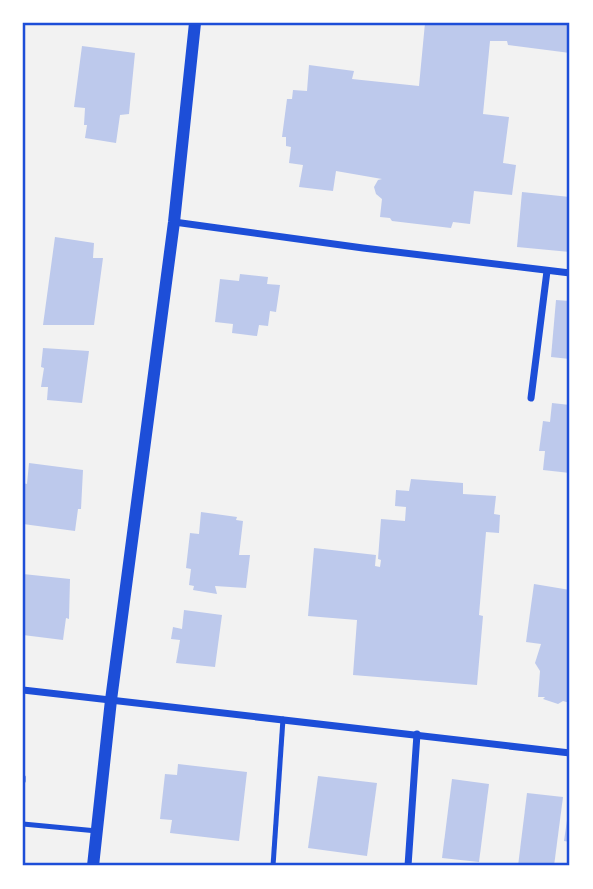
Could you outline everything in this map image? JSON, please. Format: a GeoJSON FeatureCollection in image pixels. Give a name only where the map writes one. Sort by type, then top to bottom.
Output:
{"type":"FeatureCollection","features":[{"type":"Feature","properties":{"kind":"street"},"geometry":{"type":"LineString","coordinates":[[93,866],[111,700],[174,222],[195,23]]}},
{"type":"Feature","properties":{"kind":"street"},"geometry":{"type":"LineString","coordinates":[[174,222],[570,273]]}},
{"type":"Feature","properties":{"kind":"street"},"geometry":{"type":"LineString","coordinates":[[531,398],[547,271]]}},
{"type":"Feature","properties":{"kind":"street"},"geometry":{"type":"LineString","coordinates":[[23,690],[570,753]]}},
{"type":"Feature","properties":{"kind":"street"},"geometry":{"type":"LineString","coordinates":[[408,866],[417,734]]}},
{"type":"Feature","properties":{"kind":"lane"},"geometry":{"type":"LineString","coordinates":[[273,866],[283,719]]}},
{"type":"Feature","properties":{"kind":"lane"},"geometry":{"type":"LineString","coordinates":[[23,824],[97,831]]}},
{"type":"Feature","properties":{"kind":"building"},"geometry":{"type":"Polygon","coordinates":[[[425,23],[570,23],[570,53],[508,45],[507,41],[490,41],[483,114],[509,117],[503,163],[516,165],[512,195],[474,191],[470,224],[453,222],[451,228],[392,221],[390,218],[380,217],[382,199],[376,194],[374,187],[378,180],[382,179],[336,171],[333,191],[299,187],[303,165],[289,163],[291,147],[286,146],[286,137],[282,137],[287,99],[292,99],[293,90],[307,91],[309,65],[354,71],[352,79],[419,86],[425,23]]]}},
{"type":"Feature","properties":{"kind":"building"},"geometry":{"type":"Polygon","coordinates":[[[82,46],[135,53],[129,114],[120,115],[116,143],[85,138],[85,108],[74,107],[82,46]]]}},
{"type":"Feature","properties":{"kind":"building"},"geometry":{"type":"Polygon","coordinates":[[[522,192],[570,197],[570,252],[517,247],[522,192]]]}},
{"type":"Feature","properties":{"kind":"building"},"geometry":{"type":"Polygon","coordinates":[[[55,237],[94,243],[93,258],[103,258],[94,325],[43,325],[55,237]]]}},
{"type":"Feature","properties":{"kind":"building"},"geometry":{"type":"Polygon","coordinates":[[[240,274],[268,277],[267,284],[280,285],[276,312],[270,311],[268,326],[259,325],[257,336],[232,333],[233,324],[215,322],[220,279],[239,281],[240,274]]]}},
{"type":"Feature","properties":{"kind":"building"},"geometry":{"type":"Polygon","coordinates":[[[556,300],[570,301],[570,359],[551,357],[556,300]]]}},
{"type":"Feature","properties":{"kind":"building"},"geometry":{"type":"Polygon","coordinates":[[[43,348],[89,351],[82,403],[47,400],[48,387],[41,387],[43,348]]]}},
{"type":"Feature","properties":{"kind":"building"},"geometry":{"type":"Polygon","coordinates":[[[552,403],[570,405],[570,473],[543,470],[545,451],[539,451],[543,421],[550,422],[552,403]]]}},
{"type":"Feature","properties":{"kind":"building"},"geometry":{"type":"Polygon","coordinates":[[[29,463],[83,470],[81,509],[78,509],[75,531],[23,524],[23,483],[27,484],[29,463]]]}},
{"type":"Feature","properties":{"kind":"building"},"geometry":{"type":"Polygon","coordinates":[[[411,479],[463,483],[463,494],[496,496],[494,514],[500,515],[499,533],[486,532],[479,615],[483,616],[477,685],[353,675],[357,620],[308,616],[314,548],[376,555],[375,566],[380,567],[381,560],[378,559],[381,519],[405,521],[406,507],[395,506],[396,490],[409,491],[411,479]]]}},
{"type":"Feature","properties":{"kind":"building"},"geometry":{"type":"Polygon","coordinates":[[[201,512],[237,517],[236,520],[243,521],[239,555],[250,555],[246,588],[215,586],[217,594],[193,590],[194,586],[189,585],[191,569],[186,568],[190,533],[199,534],[201,512]]]}},
{"type":"Feature","properties":{"kind":"building"},"geometry":{"type":"Polygon","coordinates":[[[23,574],[70,579],[69,619],[66,618],[63,640],[23,635],[23,574]]]}},
{"type":"Feature","properties":{"kind":"building"},"geometry":{"type":"Polygon","coordinates":[[[534,584],[570,590],[570,703],[563,701],[558,704],[543,699],[545,697],[538,697],[540,671],[535,663],[541,644],[526,642],[534,584]]]}},
{"type":"Feature","properties":{"kind":"building"},"geometry":{"type":"Polygon","coordinates":[[[184,610],[222,615],[215,667],[176,663],[180,640],[171,639],[173,627],[182,629],[184,610]]]}},
{"type":"Feature","properties":{"kind":"building"},"geometry":{"type":"Polygon","coordinates":[[[178,764],[247,772],[239,841],[170,833],[172,820],[160,819],[165,774],[177,775],[178,764]]]}},
{"type":"Feature","properties":{"kind":"building"},"geometry":{"type":"Polygon","coordinates":[[[318,776],[377,783],[367,856],[308,848],[318,776]]]}},
{"type":"Feature","properties":{"kind":"building"},"geometry":{"type":"Polygon","coordinates":[[[452,779],[489,784],[479,862],[442,858],[452,779]]]}},
{"type":"Feature","properties":{"kind":"building"},"geometry":{"type":"Polygon","coordinates":[[[527,793],[563,797],[554,866],[518,866],[527,793]]]}},
{"type":"Feature","properties":{"kind":"building"},"geometry":{"type":"Polygon","coordinates":[[[570,806],[570,842],[564,841],[570,806]]]}}]}
